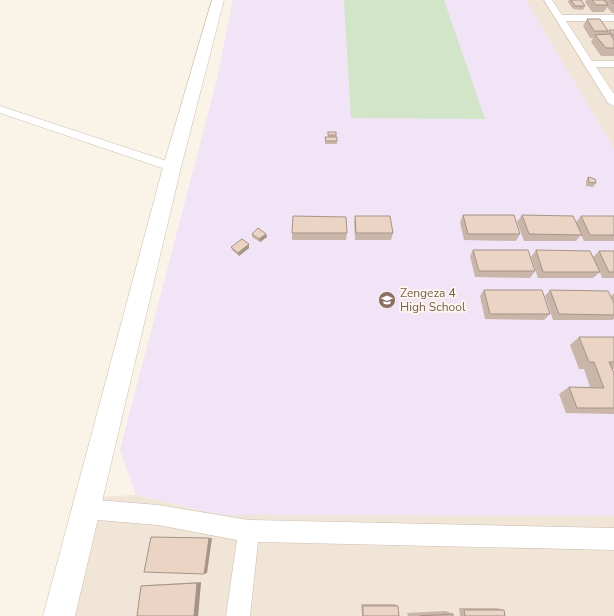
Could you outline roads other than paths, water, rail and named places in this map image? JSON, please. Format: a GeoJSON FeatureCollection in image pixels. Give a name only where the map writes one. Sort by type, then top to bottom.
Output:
{"type":"FeatureCollection","features":[{"type":"Feature","properties":{"kind":"street"},"geometry":{"type":"LineString","coordinates":[[59,616],[172,167],[218,0]]}},
{"type":"Feature","properties":{"kind":"street"},"geometry":{"type":"LineString","coordinates":[[548,0],[614,103]]}},
{"type":"Feature","properties":{"kind":"street"},"geometry":{"type":"LineString","coordinates":[[559,18],[614,18]]}},
{"type":"Feature","properties":{"kind":"street"},"geometry":{"type":"LineString","coordinates":[[589,64],[614,64]]}},
{"type":"Feature","properties":{"kind":"street"},"geometry":{"type":"LineString","coordinates":[[0,109],[172,167]]}},
{"type":"Feature","properties":{"kind":"street"},"geometry":{"type":"LineString","coordinates":[[86,509],[158,515],[249,530],[614,539]]}},
{"type":"Feature","properties":{"kind":"street"},"geometry":{"type":"LineString","coordinates":[[238,616],[249,530]]}},
{"type":"Feature","properties":{"kind":"place","name":"Zengeza 4 High School"},"geometry":{"type":"Point","coordinates":[387,300]}}]}
